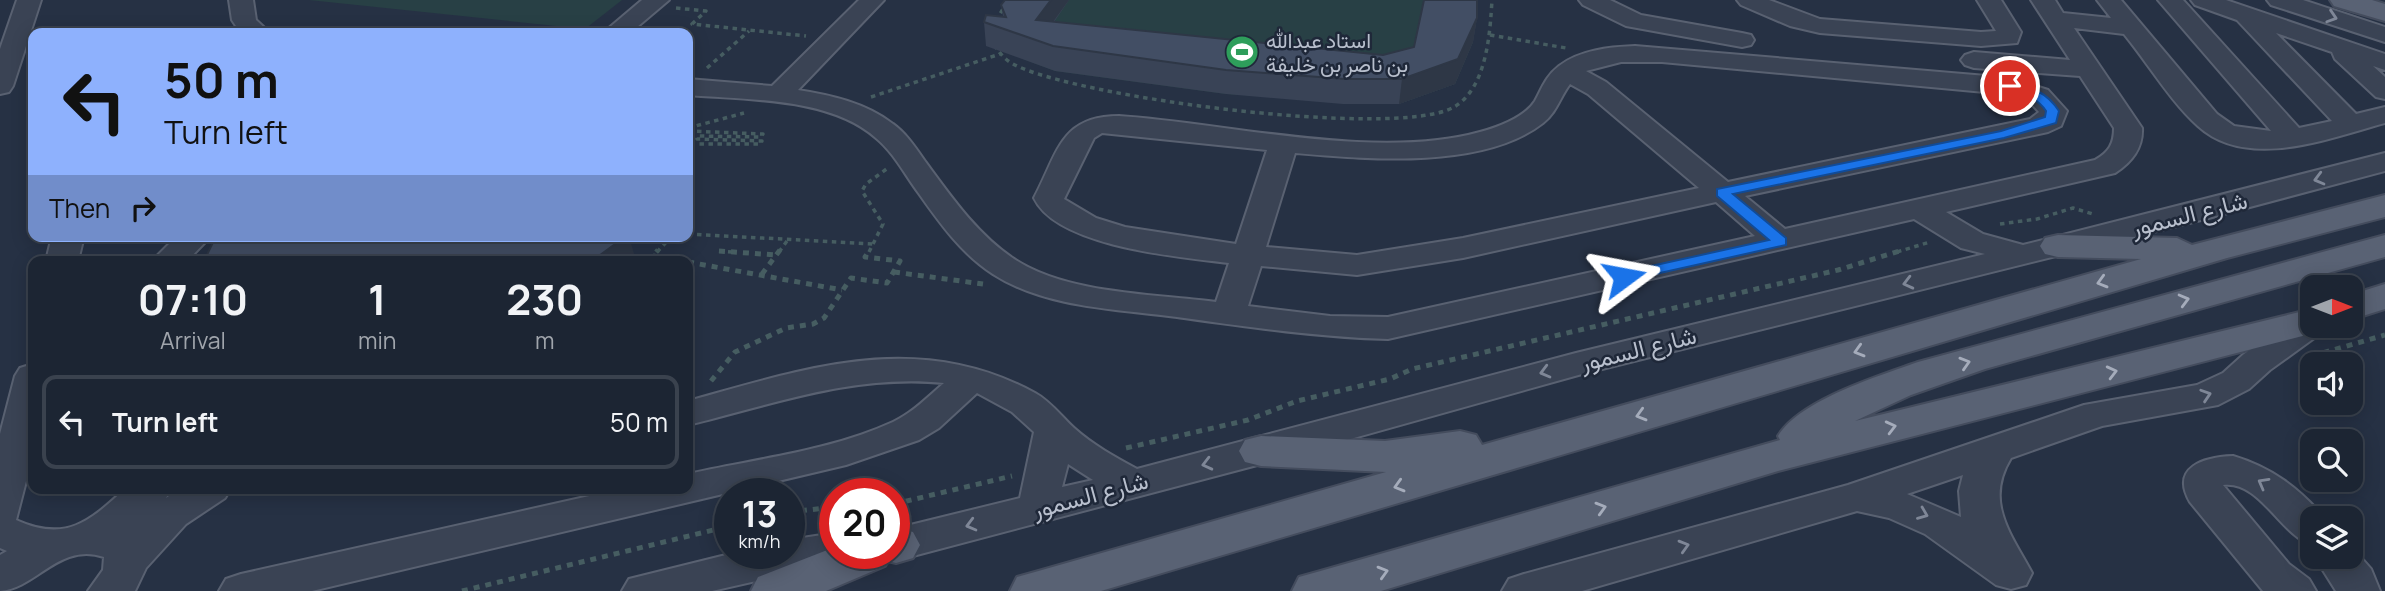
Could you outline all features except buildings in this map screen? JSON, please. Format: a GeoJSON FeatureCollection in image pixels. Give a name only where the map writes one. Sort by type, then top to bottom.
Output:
{"type":"FeatureCollection","features":[{"type":"Feature","properties":{"kind":"main road"},"geometry":{"type":"LineString","coordinates":[[2344,0],[2385,13]]}},
{"type":"Feature","properties":{"kind":"main road","name":"شارع السمور"},"geometry":{"type":"LineString","coordinates":[[1035,591],[2214,250],[2385,206]]}},
{"type":"Feature","properties":{"kind":"main road"},"geometry":{"type":"LineString","coordinates":[[1773,457],[1807,431],[1861,402],[1927,375],[2030,343],[2385,246]]}},
{"type":"Feature","properties":{"kind":"main road"},"geometry":{"type":"LineString","coordinates":[[2042,250],[2214,250]]}},
{"type":"Feature","properties":{"kind":"main road"},"geometry":{"type":"LineString","coordinates":[[2363,304],[2385,296]]}},
{"type":"Feature","properties":{"kind":"main road"},"geometry":{"type":"LineString","coordinates":[[1317,591],[1773,457],[2300,326]]}},
{"type":"Feature","properties":{"kind":"main road"},"geometry":{"type":"LineString","coordinates":[[1261,451],[1384,457],[1494,442],[1553,441]]}},
{"type":"Feature","properties":{"kind":"main road"},"geometry":{"type":"LineString","coordinates":[[776,591],[832,569]]}},
{"type":"Feature","properties":{"kind":"street"},"geometry":{"type":"LineString","coordinates":[[0,25],[9,0]]}},
{"type":"Feature","properties":{"kind":"street"},"geometry":{"type":"LineString","coordinates":[[0,86],[5,56],[29,0]]}},
{"type":"Feature","properties":{"kind":"street"},"geometry":{"type":"LineString","coordinates":[[241,0],[241,15],[244,23],[251,28]]}},
{"type":"Feature","properties":{"kind":"street"},"geometry":{"type":"LineString","coordinates":[[777,96],[872,0]]}},
{"type":"Feature","properties":{"kind":"street"},"geometry":{"type":"LineString","coordinates":[[1591,0],[1635,21],[1710,37],[2090,69]]}},
{"type":"Feature","properties":{"kind":"street"},"geometry":{"type":"LineString","coordinates":[[1749,0],[1799,22],[1820,26],[1982,39],[2008,38],[2009,32],[1990,0]]}},
{"type":"Feature","properties":{"kind":"street"},"geometry":{"type":"LineString","coordinates":[[2109,0],[2213,126],[2251,140],[2291,136],[2385,115]]}},
{"type":"Feature","properties":{"kind":"street"},"geometry":{"type":"LineString","coordinates":[[2170,0],[2291,136]]}},
{"type":"Feature","properties":{"kind":"street"},"geometry":{"type":"LineString","coordinates":[[2203,0],[2385,62]]}},
{"type":"Feature","properties":{"kind":"street"},"geometry":{"type":"LineString","coordinates":[[2278,0],[2385,35]]}},
{"type":"Feature","properties":{"kind":"street"},"geometry":{"type":"LineString","coordinates":[[621,28],[653,3]]}},
{"type":"Feature","properties":{"kind":"street"},"geometry":{"type":"LineString","coordinates":[[693,81],[841,108],[880,127],[906,156],[970,240],[1008,270],[1058,291],[1330,327],[1402,326],[2092,172],[2115,161],[2127,146],[2127,128],[2050,10]]}},
{"type":"Feature","properties":{"kind":"street"},"geometry":{"type":"LineString","coordinates":[[2050,10],[2130,27]]}},
{"type":"Feature","properties":{"kind":"street"},"geometry":{"type":"LineString","coordinates":[[2245,15],[2349,123]]}},
{"type":"Feature","properties":{"kind":"street"},"geometry":{"type":"LineString","coordinates":[[2335,46],[2385,91]]}},
{"type":"Feature","properties":{"kind":"street"},"geometry":{"type":"LineString","coordinates":[[1646,53],[2010,86],[2039,96],[2053,111],[2051,120],[2038,126],[1372,264],[1318,263],[1246,255],[1101,232],[1052,204],[1049,193],[1082,134],[1095,125],[1284,142],[1400,148],[1450,146],[1477,141],[1522,125],[1543,109],[1555,85],[1580,66],[1646,53]]}},
{"type":"Feature","properties":{"kind":"street"},"geometry":{"type":"LineString","coordinates":[[1580,66],[1597,88],[1781,242]]}},
{"type":"Feature","properties":{"kind":"street"},"geometry":{"type":"LineString","coordinates":[[1229,314],[1284,142]]}},
{"type":"Feature","properties":{"kind":"street","name":"شارع السمور"},"geometry":{"type":"LineString","coordinates":[[910,541],[1261,451],[1576,363],[1958,271],[2385,162]]}},
{"type":"Feature","properties":{"kind":"street"},"geometry":{"type":"LineString","coordinates":[[1910,213],[1998,250],[2042,250]]}},
{"type":"Feature","properties":{"kind":"street"},"geometry":{"type":"LineString","coordinates":[[1910,213],[1946,247],[1958,271]]}},
{"type":"Feature","properties":{"kind":"street"},"geometry":{"type":"LineString","coordinates":[[173,256],[189,242]]}},
{"type":"Feature","properties":{"kind":"street"},"geometry":{"type":"LineString","coordinates":[[1524,591],[1857,497],[2097,414],[2187,401],[2222,389],[2300,332]]}},
{"type":"Feature","properties":{"kind":"street"},"geometry":{"type":"LineString","coordinates":[[697,399],[856,370],[918,369],[971,379],[1025,403],[1073,449],[1131,483]]}},
{"type":"Feature","properties":{"kind":"street"},"geometry":{"type":"LineString","coordinates":[[693,488],[846,453],[906,431],[926,419],[971,379]]}},
{"type":"Feature","properties":{"kind":"street"},"geometry":{"type":"LineString","coordinates":[[0,512],[28,397]]}},
{"type":"Feature","properties":{"kind":"street"},"geometry":{"type":"LineString","coordinates":[[1037,508],[1048,468],[1053,429]]}},
{"type":"Feature","properties":{"kind":"street"},"geometry":{"type":"LineString","coordinates":[[1998,447],[1984,467],[1977,491],[1990,537],[2016,582]]}},
{"type":"Feature","properties":{"kind":"street"},"geometry":{"type":"LineString","coordinates":[[2285,586],[2204,492],[2203,478],[2218,471],[2256,479],[2279,493],[2300,517]]}},
{"type":"Feature","properties":{"kind":"street"},"geometry":{"type":"LineString","coordinates":[[107,569],[149,494]]}},
{"type":"Feature","properties":{"kind":"street"},"geometry":{"type":"LineString","coordinates":[[0,576],[19,563],[107,569],[172,514],[202,494]]}},
{"type":"Feature","properties":{"kind":"street"},"geometry":{"type":"LineString","coordinates":[[241,591],[666,494]]}},
{"type":"Feature","properties":{"kind":"street"},"geometry":{"type":"LineString","coordinates":[[1857,497],[1900,506],[1930,517],[1972,541],[2016,582]]}},
{"type":"Feature","properties":{"kind":"street"},"geometry":{"type":"LineString","coordinates":[[0,530],[24,541],[107,569]]}},
{"type":"Feature","properties":{"kind":"street"},"geometry":{"type":"LineString","coordinates":[[643,591],[785,557],[819,552]]}},
{"type":"Feature","properties":{"kind":"street"},"geometry":{"type":"LineString","coordinates":[[2346,569],[2356,581],[2358,591]]}},
{"type":"Feature","properties":{"kind":"path"},"geometry":{"type":"LineString","coordinates":[[992,27],[1008,0]]}},
{"type":"Feature","properties":{"kind":"path"},"geometry":{"type":"LineString","coordinates":[[992,35],[993,43],[1000,54],[1010,62],[1035,73],[1107,92],[1184,103],[1371,119],[1417,116],[1453,108],[1473,87],[1490,35],[1492,0]]}},
{"type":"Feature","properties":{"kind":"path"},"geometry":{"type":"LineString","coordinates":[[653,3],[706,11],[692,24],[835,38]]}},
{"type":"Feature","properties":{"kind":"path"},"geometry":{"type":"LineString","coordinates":[[693,81],[749,31]]}},
{"type":"Feature","properties":{"kind":"path"},"geometry":{"type":"LineString","coordinates":[[1490,35],[1555,45],[1580,66]]}},
{"type":"Feature","properties":{"kind":"path"},"geometry":{"type":"LineString","coordinates":[[841,108],[1000,54]]}},
{"type":"Feature","properties":{"kind":"path"},"geometry":{"type":"LineString","coordinates":[[693,129],[761,109],[777,96]]}},
{"type":"Feature","properties":{"kind":"path"},"geometry":{"type":"LineString","coordinates":[[693,130],[763,134],[761,137],[697,136],[696,139],[762,141],[760,144],[693,144]]}},
{"type":"Feature","properties":{"kind":"path"},"geometry":{"type":"LineString","coordinates":[[697,399],[735,352],[786,328],[813,324],[824,318],[851,278],[887,283],[900,261],[865,257],[883,229],[884,222],[879,214],[867,205],[862,191],[878,174],[906,156]]}},
{"type":"Feature","properties":{"kind":"path"},"geometry":{"type":"LineString","coordinates":[[693,234],[873,244]]}},
{"type":"Feature","properties":{"kind":"path"},"geometry":{"type":"LineString","coordinates":[[762,274],[787,240]]}},
{"type":"Feature","properties":{"kind":"path"},"geometry":{"type":"LineString","coordinates":[[653,256],[666,242]]}},
{"type":"Feature","properties":{"kind":"path"},"geometry":{"type":"LineString","coordinates":[[719,251],[776,255]]}},
{"type":"Feature","properties":{"kind":"path"},"geometry":{"type":"LineString","coordinates":[[693,263],[842,290]]}},
{"type":"Feature","properties":{"kind":"path"},"geometry":{"type":"LineString","coordinates":[[894,272],[984,284],[1008,270]]}},
{"type":"Feature","properties":{"kind":"path"},"geometry":{"type":"LineString","coordinates":[[462,591],[714,530]]}},
{"type":"Feature","properties":{"kind":"green space"},"geometry":{"type":"Polygon","coordinates":[[[309,0],[622,0],[586,28],[309,0]]]}},
{"type":"Feature","properties":{"kind":"green space","name":"استاد عبدالله بن ناصر بن خليفة"},"geometry":{"type":"Polygon","coordinates":[[[1021,0],[1472,0],[1473,42],[1455,84],[1399,104],[1226,94],[1055,71],[1023,59],[1021,0]]]}},
{"type":"Feature","properties":{"kind":"place","name":"استاد عبدالله بن ناصر بن خليفة"},"geometry":{"type":"Point","coordinates":[1242,52]}},
{"type":"Feature","properties":{"kind":"route"},"geometry":{"type":"LineString","coordinates":[[1624,277],[1781,242],[1722,192],[2004,134],[2051,120],[2053,111],[2047,102],[2026,89],[2010,86]]}}]}
